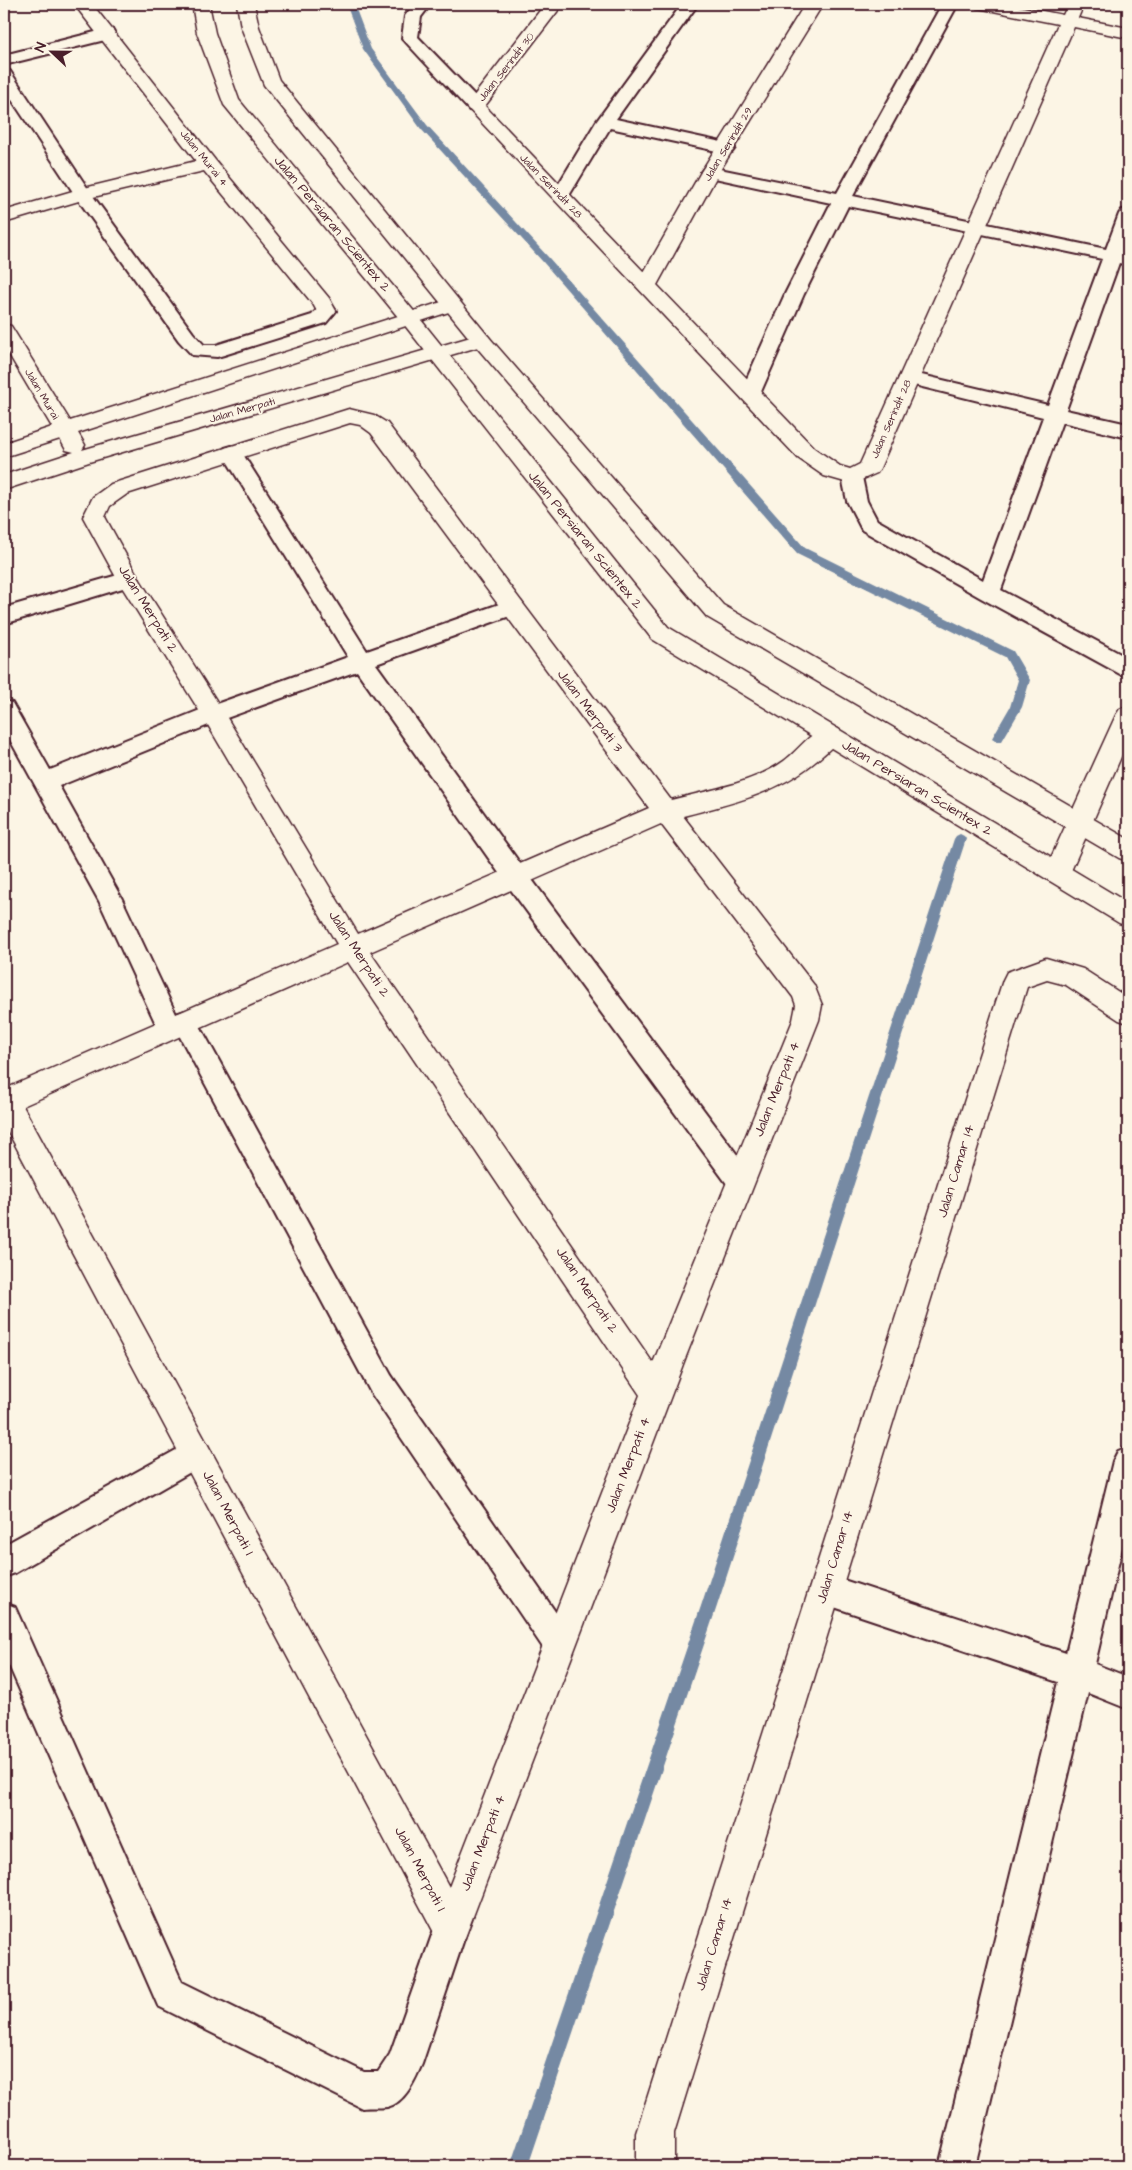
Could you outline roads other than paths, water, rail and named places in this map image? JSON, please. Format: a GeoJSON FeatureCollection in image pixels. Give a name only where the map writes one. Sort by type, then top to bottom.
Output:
{"type":"FeatureCollection","features":[{"type":"Feature","properties":{"kind":"street","name":"Jalan Murai 4"},"geometry":{"type":"LineString","coordinates":[[83,4],[208,164],[322,302],[326,312]]}},
{"type":"Feature","properties":{"kind":"street","name":"Jalan Persiaran Scientex 2"},"geometry":{"type":"LineString","coordinates":[[200,4],[206,33],[230,101],[410,319],[436,354],[660,632],[1128,916]]}},
{"type":"Feature","properties":{"kind":"street"},"geometry":{"type":"LineString","coordinates":[[245,4],[250,27],[270,81],[451,305],[715,611],[1128,851]]}},
{"type":"Feature","properties":{"kind":"street","name":"Jalan Serindit 30"},"geometry":{"type":"LineString","coordinates":[[475,106],[554,4]]}},
{"type":"Feature","properties":{"kind":"street","name":"Jalan Serindit 29"},"geometry":{"type":"LineString","coordinates":[[646,286],[710,172],[814,4]]}},
{"type":"Feature","properties":{"kind":"street"},"geometry":{"type":"LineString","coordinates":[[984,4],[1073,12],[1128,32]]}},
{"type":"Feature","properties":{"kind":"street","name":"Jalan Serindit 28"},"geometry":{"type":"LineString","coordinates":[[475,106],[814,460],[832,471],[852,477],[869,468],[1073,12]]}},
{"type":"Feature","properties":{"kind":"street"},"geometry":{"type":"LineString","coordinates":[[4,217],[83,194],[208,164]]}},
{"type":"Feature","properties":{"kind":"street"},"geometry":{"type":"LineString","coordinates":[[4,450],[451,305]]}},
{"type":"Feature","properties":{"kind":"street","name":"Jalan Murai"},"geometry":{"type":"LineString","coordinates":[[4,330],[81,457]]}},
{"type":"Feature","properties":{"kind":"street","name":"Jalan Merpati"},"geometry":{"type":"LineString","coordinates":[[4,483],[81,457],[481,340]]}},
{"type":"Feature","properties":{"kind":"street","name":"Jalan Merpati 3"},"geometry":{"type":"LineString","coordinates":[[232,453],[349,416],[367,420],[379,428],[665,811],[806,993],[809,1005]]}},
{"type":"Feature","properties":{"kind":"street","name":"Jalan Merpati 2"},"geometry":{"type":"LineString","coordinates":[[232,453],[119,489],[102,502],[94,517],[128,579],[213,714],[353,948],[656,1392]]}},
{"type":"Feature","properties":{"kind":"street"},"geometry":{"type":"LineString","coordinates":[[1057,873],[1128,716]]}},
{"type":"Feature","properties":{"kind":"street"},"geometry":{"type":"LineString","coordinates":[[4,1100],[665,811],[723,796],[768,780],[791,768],[829,735]]}},
{"type":"Feature","properties":{"kind":"street","name":"Jalan Camar 14"},"geometry":{"type":"LineString","coordinates":[[655,2166],[655,2133],[1016,980],[1046,969],[1074,978],[1128,1012]]}},
{"type":"Feature","properties":{"kind":"street","name":"Jalan Merpati 4"},"geometry":{"type":"LineString","coordinates":[[451,1927],[656,1392],[806,1020],[809,1005]]}},
{"type":"Feature","properties":{"kind":"street","name":"Jalan Merpati 1"},"geometry":{"type":"LineString","coordinates":[[4,1100],[451,1927]]}},
{"type":"Feature","properties":{"kind":"lane"},"geometry":{"type":"LineString","coordinates":[[423,4],[413,16],[410,38],[475,106]]}},
{"type":"Feature","properties":{"kind":"lane"},"geometry":{"type":"LineString","coordinates":[[561,195],[606,122],[690,4]]}},
{"type":"Feature","properties":{"kind":"lane"},"geometry":{"type":"LineString","coordinates":[[750,394],[769,349],[862,161],[950,4]]}},
{"type":"Feature","properties":{"kind":"lane"},"geometry":{"type":"LineString","coordinates":[[4,60],[107,34]]}},
{"type":"Feature","properties":{"kind":"lane"},"geometry":{"type":"LineString","coordinates":[[4,75],[83,194],[186,337],[199,351],[217,351],[319,319],[326,312]]}},
{"type":"Feature","properties":{"kind":"lane"},"geometry":{"type":"LineString","coordinates":[[606,122],[726,148]]}},
{"type":"Feature","properties":{"kind":"lane"},"geometry":{"type":"LineString","coordinates":[[710,172],[1120,258]]}},
{"type":"Feature","properties":{"kind":"lane"},"geometry":{"type":"LineString","coordinates":[[989,593],[1055,413],[1120,258],[1128,214]]}},
{"type":"Feature","properties":{"kind":"lane"},"geometry":{"type":"LineString","coordinates":[[909,378],[1128,431]]}},
{"type":"Feature","properties":{"kind":"lane"},"geometry":{"type":"LineString","coordinates":[[232,453],[362,662],[515,876],[740,1180]]}},
{"type":"Feature","properties":{"kind":"lane"},"geometry":{"type":"LineString","coordinates":[[852,477],[857,501],[869,525],[989,593],[1128,668]]}},
{"type":"Feature","properties":{"kind":"lane"},"geometry":{"type":"LineString","coordinates":[[4,616],[128,579]]}},
{"type":"Feature","properties":{"kind":"lane"},"geometry":{"type":"LineString","coordinates":[[46,781],[213,714],[513,608]]}},
{"type":"Feature","properties":{"kind":"lane"},"geometry":{"type":"LineString","coordinates":[[4,709],[46,781],[177,1025],[382,1384],[560,1644]]}},
{"type":"Feature","properties":{"kind":"lane"},"geometry":{"type":"LineString","coordinates":[[4,1562],[196,1453]]}},
{"type":"Feature","properties":{"kind":"lane"},"geometry":{"type":"LineString","coordinates":[[957,2166],[1128,1461]]}},
{"type":"Feature","properties":{"kind":"lane"},"geometry":{"type":"LineString","coordinates":[[825,1589],[1078,1673],[1128,1693]]}},
{"type":"Feature","properties":{"kind":"lane"},"geometry":{"type":"LineString","coordinates":[[4,1618],[170,1994],[362,2090],[387,2089],[404,2064],[451,1927]]}},
{"type":"Feature","properties":{"kind":"waterway"},"geometry":{"type":"LineString","coordinates":[[350,4],[367,49],[424,127],[546,260],[801,551],[1009,654],[1024,680],[1016,707],[998,738]]}},
{"type":"Feature","properties":{"kind":"waterway"},"geometry":{"type":"LineString","coordinates":[[519,2166],[709,1606],[960,839]]}}]}
